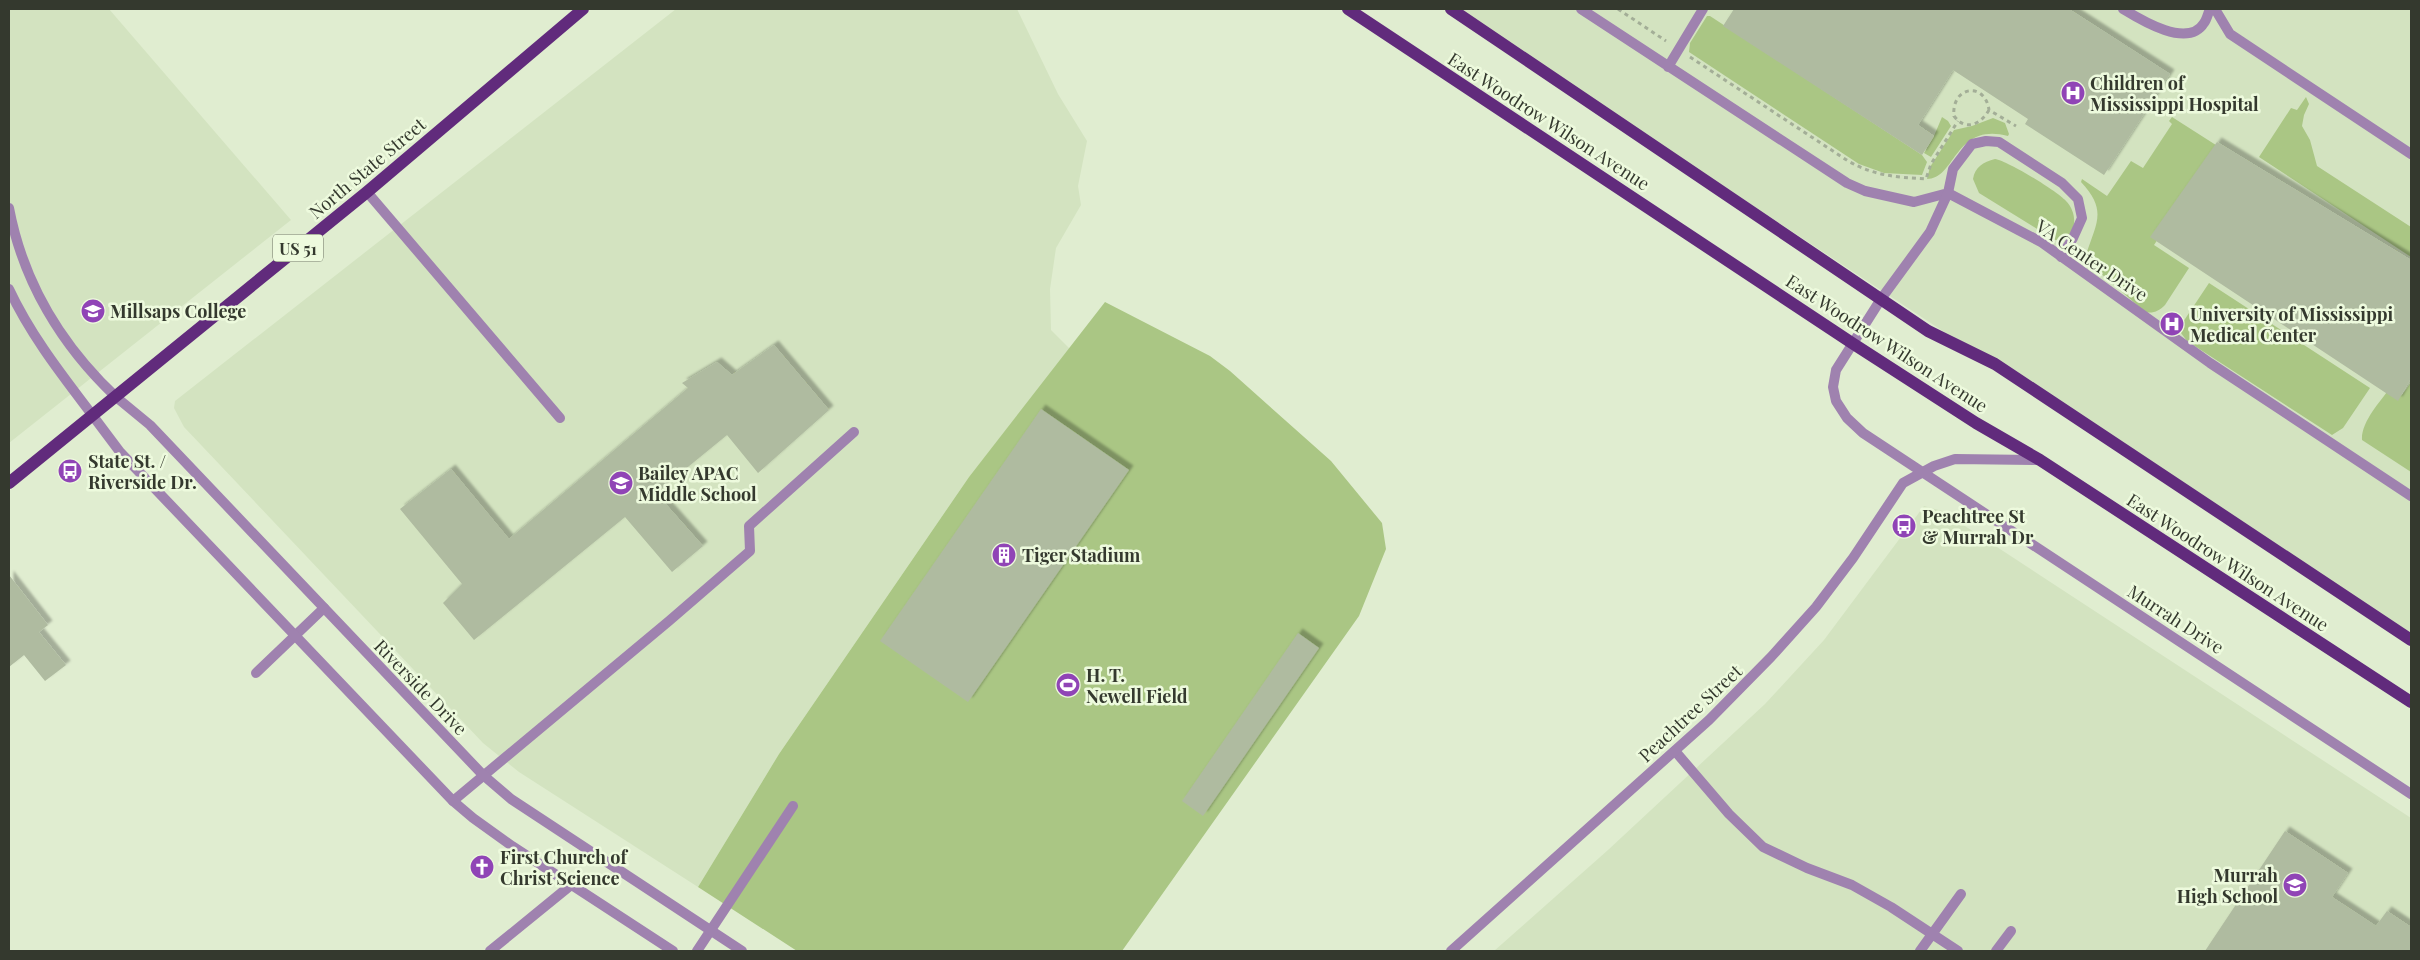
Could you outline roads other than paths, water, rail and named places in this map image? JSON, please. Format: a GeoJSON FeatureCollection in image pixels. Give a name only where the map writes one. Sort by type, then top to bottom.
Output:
{"type":"FeatureCollection","features":[{"type":"Feature","properties":{"kind":"main road","name":"North State Street"},"geometry":{"type":"LineString","coordinates":[[9,483],[366,192],[583,9]]}},
{"type":"Feature","properties":{"kind":"main road","name":"East Woodrow Wilson Avenue"},"geometry":{"type":"LineString","coordinates":[[1348,9],[1852,343],[1976,423],[2040,460],[2411,702]]}},
{"type":"Feature","properties":{"kind":"main road","name":"East Woodrow Wilson Avenue"},"geometry":{"type":"LineString","coordinates":[[1451,9],[1928,331],[1995,364],[2411,640]]}},
{"type":"Feature","properties":{"kind":"street"},"geometry":{"type":"LineString","coordinates":[[1581,9],[1814,163],[1865,192],[1914,202],[1948,193]]}},
{"type":"Feature","properties":{"kind":"street"},"geometry":{"type":"LineString","coordinates":[[1668,67],[1703,9]]}},
{"type":"Feature","properties":{"kind":"street"},"geometry":{"type":"LineString","coordinates":[[2123,9],[2137,18],[2176,35],[2193,33],[2204,25],[2210,9]]}},
{"type":"Feature","properties":{"kind":"street"},"geometry":{"type":"LineString","coordinates":[[2215,9],[2230,34],[2411,154]]}},
{"type":"Feature","properties":{"kind":"street"},"geometry":{"type":"LineString","coordinates":[[1923,472],[1863,433],[1847,418],[1836,401],[1833,387],[1836,370],[1852,343],[1881,299],[1930,232],[1948,193],[1952,169],[1972,144],[1986,141],[2000,142],[2062,183],[2078,199],[2082,218],[2073,238],[2061,257]]}},
{"type":"Feature","properties":{"kind":"street"},"geometry":{"type":"LineString","coordinates":[[366,192],[560,418]]}},
{"type":"Feature","properties":{"kind":"street","name":"VA Center Drive"},"geometry":{"type":"LineString","coordinates":[[1948,193],[2041,242],[2210,363],[2411,496]]}},
{"type":"Feature","properties":{"kind":"street","name":"Riverside Drive"},"geometry":{"type":"LineString","coordinates":[[9,208],[12,226],[31,279],[56,327],[90,372],[116,397],[150,425],[483,775],[511,799],[742,951]]}},
{"type":"Feature","properties":{"kind":"street"},"geometry":{"type":"LineString","coordinates":[[9,289],[22,318],[41,347],[120,452],[453,801],[481,824],[673,951]]}},
{"type":"Feature","properties":{"kind":"street"},"geometry":{"type":"LineString","coordinates":[[453,801],[750,551],[749,526],[854,432]]}},
{"type":"Feature","properties":{"kind":"street","name":"Peachtree Street"},"geometry":{"type":"LineString","coordinates":[[1450,951],[1709,720],[1797,629],[1853,558],[1903,483],[1923,472],[1955,459],[2040,460]]}},
{"type":"Feature","properties":{"kind":"street","name":"Murrah Drive"},"geometry":{"type":"LineString","coordinates":[[1923,472],[2411,794]]}},
{"type":"Feature","properties":{"kind":"street"},"geometry":{"type":"LineString","coordinates":[[256,673],[324,608]]}},
{"type":"Feature","properties":{"kind":"street"},"geometry":{"type":"LineString","coordinates":[[1675,751],[1728,814],[1763,847],[1807,868],[1852,885],[1958,951]]}},
{"type":"Feature","properties":{"kind":"street"},"geometry":{"type":"LineString","coordinates":[[697,951],[793,806]]}},
{"type":"Feature","properties":{"kind":"street"},"geometry":{"type":"LineString","coordinates":[[490,951],[571,885]]}},
{"type":"Feature","properties":{"kind":"street"},"geometry":{"type":"LineString","coordinates":[[1920,951],[1961,894]]}},
{"type":"Feature","properties":{"kind":"street"},"geometry":{"type":"LineString","coordinates":[[1996,951],[2011,931]]}},
{"type":"Feature","properties":{"kind":"place","name":"Children of Mississippi Hospital"},"geometry":{"type":"Point","coordinates":[2073,93]}},
{"type":"Feature","properties":{"kind":"place","name":"Millsaps College"},"geometry":{"type":"Point","coordinates":[93,311]}},
{"type":"Feature","properties":{"kind":"place","name":"University of Mississippi Medical Center"},"geometry":{"type":"Point","coordinates":[2172,324]}},
{"type":"Feature","properties":{"kind":"place","name":"State St. / Riverside Dr."},"geometry":{"type":"Point","coordinates":[70,471]}},
{"type":"Feature","properties":{"kind":"place","name":"Bailey APAC Middle School"},"geometry":{"type":"Point","coordinates":[621,483]}},
{"type":"Feature","properties":{"kind":"place","name":"Peachtree St & Murrah Dr"},"geometry":{"type":"Point","coordinates":[1904,526]}},
{"type":"Feature","properties":{"kind":"place","name":"Tiger Stadium"},"geometry":{"type":"Point","coordinates":[1004,555]}},
{"type":"Feature","properties":{"kind":"place","name":"H. T. Newell Field"},"geometry":{"type":"Point","coordinates":[1068,685]}},
{"type":"Feature","properties":{"kind":"place","name":"First Church of Christ Science"},"geometry":{"type":"Point","coordinates":[482,867]}},
{"type":"Feature","properties":{"kind":"place","name":"Murrah High School"},"geometry":{"type":"Point","coordinates":[2295,885]}}]}
